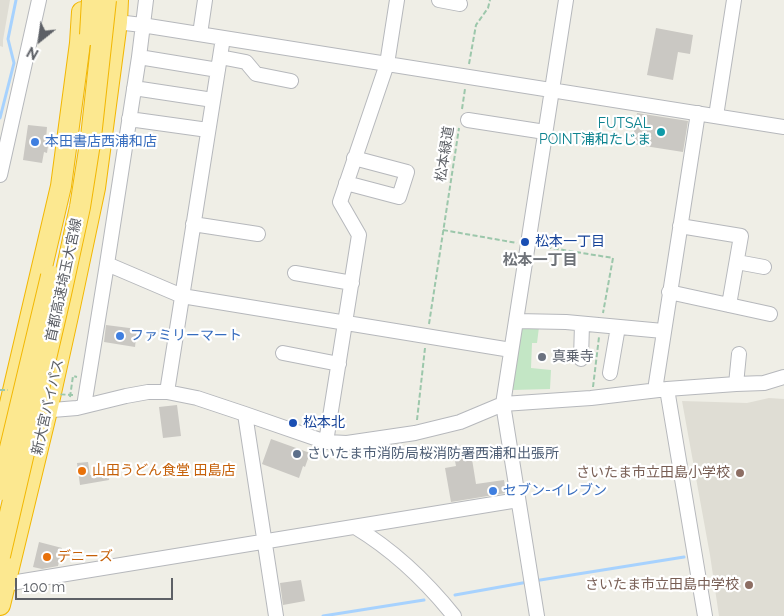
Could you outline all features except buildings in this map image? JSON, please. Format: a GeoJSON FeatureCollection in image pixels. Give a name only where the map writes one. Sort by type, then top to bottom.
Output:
{"type":"FeatureCollection","features":[{"type":"Feature","properties":{"kind":"highway"},"geometry":{"type":"LineString","coordinates":[[0,446],[4,413],[61,186],[80,44],[82,0]]}},
{"type":"Feature","properties":{"kind":"highway","name":"首都高速埼玉大宮線"},"geometry":{"type":"LineString","coordinates":[[0,490],[67,204],[79,135],[87,68],[92,0]]}},
{"type":"Feature","properties":{"kind":"highway","name":"首都高速埼玉大宮線"},"geometry":{"type":"LineString","coordinates":[[0,556],[80,207],[92,137],[106,0]]}},
{"type":"Feature","properties":{"kind":"highway","name":"新大宮バイパス"},"geometry":{"type":"LineString","coordinates":[[0,604],[47,411],[95,188],[117,22],[118,0]]}},
{"type":"Feature","properties":{"kind":"street"},"geometry":{"type":"LineString","coordinates":[[0,175],[39,0]]}},
{"type":"Feature","properties":{"kind":"street"},"geometry":{"type":"LineString","coordinates":[[84,406],[146,0]]}},
{"type":"Feature","properties":{"kind":"street"},"geometry":{"type":"LineString","coordinates":[[200,34],[205,0]]}},
{"type":"Feature","properties":{"kind":"street"},"geometry":{"type":"LineString","coordinates":[[326,442],[359,235],[340,202],[387,64],[397,0]]}},
{"type":"Feature","properties":{"kind":"street"},"geometry":{"type":"LineString","coordinates":[[439,0],[460,4]]}},
{"type":"Feature","properties":{"kind":"street"},"geometry":{"type":"LineString","coordinates":[[537,616],[503,404],[566,0]]}},
{"type":"Feature","properties":{"kind":"street"},"geometry":{"type":"LineString","coordinates":[[716,116],[734,0]]}},
{"type":"Feature","properties":{"kind":"street"},"geometry":{"type":"LineString","coordinates":[[117,22],[784,127]]}},
{"type":"Feature","properties":{"kind":"street"},"geometry":{"type":"LineString","coordinates":[[167,392],[223,38]]}},
{"type":"Feature","properties":{"kind":"street"},"geometry":{"type":"LineString","coordinates":[[138,57],[219,63],[246,62],[256,74],[291,81]]}},
{"type":"Feature","properties":{"kind":"street"},"geometry":{"type":"LineString","coordinates":[[134,88],[213,100]]}},
{"type":"Feature","properties":{"kind":"street"},"geometry":{"type":"LineString","coordinates":[[698,113],[663,331],[661,390],[706,616]]}},
{"type":"Feature","properties":{"kind":"street"},"geometry":{"type":"LineString","coordinates":[[129,119],[208,130]]}},
{"type":"Feature","properties":{"kind":"street"},"geometry":{"type":"LineString","coordinates":[[463,120],[545,132]]}},
{"type":"Feature","properties":{"kind":"street"},"geometry":{"type":"LineString","coordinates":[[346,183],[400,197],[407,172],[354,158]]}},
{"type":"Feature","properties":{"kind":"street"},"geometry":{"type":"LineString","coordinates":[[193,224],[258,234]]}},
{"type":"Feature","properties":{"kind":"street"},"geometry":{"type":"LineString","coordinates":[[680,226],[741,236],[729,305]]}},
{"type":"Feature","properties":{"kind":"street"},"geometry":{"type":"LineString","coordinates":[[737,262],[764,267]]}},
{"type":"Feature","properties":{"kind":"street"},"geometry":{"type":"LineString","coordinates":[[107,264],[182,296],[512,350]]}},
{"type":"Feature","properties":{"kind":"street"},"geometry":{"type":"LineString","coordinates":[[295,273],[352,283]]}},
{"type":"Feature","properties":{"kind":"street"},"geometry":{"type":"LineString","coordinates":[[669,292],[770,314]]}},
{"type":"Feature","properties":{"kind":"street"},"geometry":{"type":"LineString","coordinates":[[516,321],[601,325],[663,331]]}},
{"type":"Feature","properties":{"kind":"street"},"geometry":{"type":"LineString","coordinates":[[581,359],[582,324]]}},
{"type":"Feature","properties":{"kind":"street"},"geometry":{"type":"LineString","coordinates":[[610,373],[618,327]]}},
{"type":"Feature","properties":{"kind":"street"},"geometry":{"type":"LineString","coordinates":[[283,354],[339,364]]}},
{"type":"Feature","properties":{"kind":"street"},"geometry":{"type":"LineString","coordinates":[[736,384],[739,354]]}},
{"type":"Feature","properties":{"kind":"street"},"geometry":{"type":"LineString","coordinates":[[4,413],[47,411],[84,406],[148,392],[167,392],[197,398],[326,442],[347,443],[383,439],[460,422],[503,404],[764,383],[783,374]]}},
{"type":"Feature","properties":{"kind":"street"},"geometry":{"type":"LineString","coordinates":[[245,414],[276,616]]}},
{"type":"Feature","properties":{"kind":"street"},"geometry":{"type":"LineString","coordinates":[[5,584],[518,500]]}},
{"type":"Feature","properties":{"kind":"street"},"geometry":{"type":"LineString","coordinates":[[355,528],[374,538],[404,563],[454,616]]}},
{"type":"Feature","properties":{"kind":"path","name":"松本緑道"},"geometry":{"type":"LineString","coordinates":[[490,0],[488,8],[476,25],[467,76],[463,120],[443,230],[528,244]]}},
{"type":"Feature","properties":{"kind":"path"},"geometry":{"type":"LineString","coordinates":[[528,244],[613,258],[591,398]]}},
{"type":"Feature","properties":{"kind":"path"},"geometry":{"type":"LineString","coordinates":[[75,386],[71,396],[73,376],[77,377]]}},
{"type":"Feature","properties":{"kind":"shaded area"},"geometry":{"type":"Polygon","coordinates":[[[0,0],[10,0],[3,47],[0,46],[0,0]]]}},
{"type":"Feature","properties":{"kind":"shaded area","name":"さいたま市立田島小学校"},"geometry":{"type":"Polygon","coordinates":[[[769,398],[784,399],[784,616],[719,616],[682,401],[747,403],[769,398]]]}},
{"type":"Feature","properties":{"kind":"green space"},"geometry":{"type":"Polygon","coordinates":[[[521,326],[539,327],[537,343],[532,343],[531,368],[551,370],[550,389],[512,390],[521,326]]]}},
{"type":"Feature","properties":{"kind":"waterway"},"geometry":{"type":"LineString","coordinates":[[0,118],[14,63],[8,39],[16,0]]}},
{"type":"Feature","properties":{"kind":"waterway"},"geometry":{"type":"LineString","coordinates":[[534,581],[684,557]]}},
{"type":"Feature","properties":{"kind":"waterway"},"geometry":{"type":"LineString","coordinates":[[455,595],[528,582]]}},
{"type":"Feature","properties":{"kind":"waterway"},"geometry":{"type":"LineString","coordinates":[[323,616],[424,600]]}},
{"type":"Feature","properties":{"kind":"place","name":"FUTSAL POINT浦和たじま"},"geometry":{"type":"Point","coordinates":[661,132]}},
{"type":"Feature","properties":{"kind":"place","name":"本田書店西浦和店"},"geometry":{"type":"Point","coordinates":[35,142]}},
{"type":"Feature","properties":{"kind":"place","name":"松本一丁目"},"geometry":{"type":"Point","coordinates":[525,242]}},
{"type":"Feature","properties":{"kind":"place","name":"ファミリーマート"},"geometry":{"type":"Point","coordinates":[120,336]}},
{"type":"Feature","properties":{"kind":"place","name":"真乗寺"},"geometry":{"type":"Point","coordinates":[542,357]}},
{"type":"Feature","properties":{"kind":"place","name":"松本北"},"geometry":{"type":"Point","coordinates":[293,423]}},
{"type":"Feature","properties":{"kind":"place","name":"さいたま市消防局桜消防署西浦和出張所"},"geometry":{"type":"Point","coordinates":[297,454]}},
{"type":"Feature","properties":{"kind":"place","name":"山田うどん食堂 田島店"},"geometry":{"type":"Point","coordinates":[82,471]}},
{"type":"Feature","properties":{"kind":"place","name":"さいたま市立田島小学校"},"geometry":{"type":"Point","coordinates":[740,473]}},
{"type":"Feature","properties":{"kind":"place","name":"セブン-イレブン"},"geometry":{"type":"Point","coordinates":[493,491]}},
{"type":"Feature","properties":{"kind":"place","name":"デニーズ"},"geometry":{"type":"Point","coordinates":[47,557]}},
{"type":"Feature","properties":{"kind":"place","name":"さいたま市立田島中学校"},"geometry":{"type":"Point","coordinates":[749,585]}},
{"type":"Feature","properties":{"kind":"district","name":"松本一丁目"},"geometry":{"type":"Point","coordinates":[540,260]}}]}
